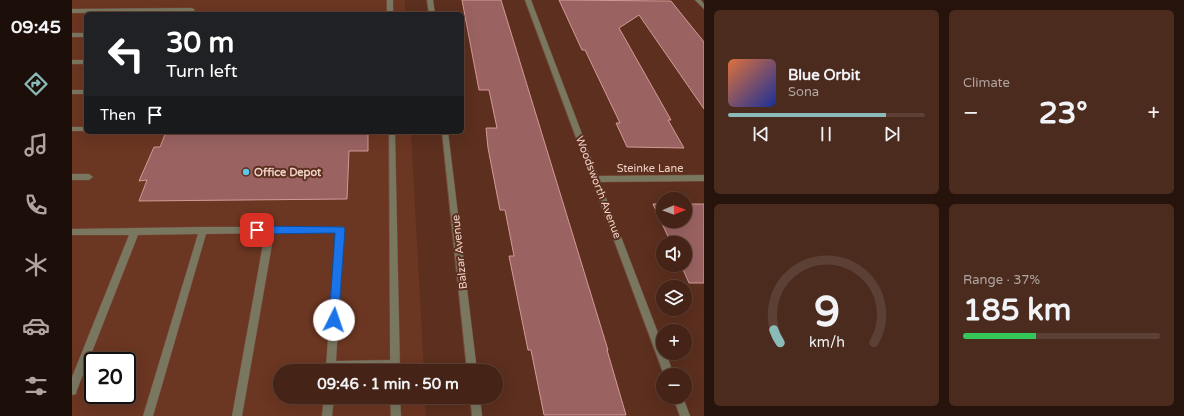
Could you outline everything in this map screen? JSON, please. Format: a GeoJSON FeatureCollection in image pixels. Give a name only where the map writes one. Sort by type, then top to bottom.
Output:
{"type":"FeatureCollection","features":[{"type":"Feature","properties":{"kind":"street"},"geometry":{"type":"LineString","coordinates":[[390,0],[390,12]]}},
{"type":"Feature","properties":{"kind":"street"},"geometry":{"type":"LineString","coordinates":[[430,0],[432,12]]}},
{"type":"Feature","properties":{"kind":"street","name":"Woodsworth Avenue"},"geometry":{"type":"LineString","coordinates":[[528,0],[666,368]]}},
{"type":"Feature","properties":{"kind":"street"},"geometry":{"type":"LineString","coordinates":[[698,0],[704,7]]}},
{"type":"Feature","properties":{"kind":"street"},"geometry":{"type":"LineString","coordinates":[[72,11],[192,10]]}},
{"type":"Feature","properties":{"kind":"street"},"geometry":{"type":"LineString","coordinates":[[72,35],[84,35]]}},
{"type":"Feature","properties":{"kind":"street"},"geometry":{"type":"LineString","coordinates":[[72,62],[84,62]]}},
{"type":"Feature","properties":{"kind":"street"},"geometry":{"type":"LineString","coordinates":[[72,92],[84,92]]}},
{"type":"Feature","properties":{"kind":"street"},"geometry":{"type":"LineString","coordinates":[[72,129],[84,129]]}},
{"type":"Feature","properties":{"kind":"street"},"geometry":{"type":"LineString","coordinates":[[392,134],[395,364]]}},
{"type":"Feature","properties":{"kind":"street","name":"Balzar Avenue"},"geometry":{"type":"LineString","coordinates":[[445,134],[471,364]]}},
{"type":"Feature","properties":{"kind":"street"},"geometry":{"type":"LineString","coordinates":[[72,177],[89,177]]}},
{"type":"Feature","properties":{"kind":"street","name":"Steinke Lane"},"geometry":{"type":"LineString","coordinates":[[596,179],[704,178]]}},
{"type":"Feature","properties":{"kind":"street"},"geometry":{"type":"LineString","coordinates":[[148,416],[203,230]]}},
{"type":"Feature","properties":{"kind":"street"},"geometry":{"type":"LineString","coordinates":[[236,416],[270,230]]}},
{"type":"Feature","properties":{"kind":"street"},"geometry":{"type":"LineString","coordinates":[[72,232],[340,230],[331,364]]}},
{"type":"Feature","properties":{"kind":"street"},"geometry":{"type":"LineString","coordinates":[[72,390],[135,231]]}},
{"type":"Feature","properties":{"kind":"street"},"geometry":{"type":"LineString","coordinates":[[327,416],[328,404]]}},
{"type":"Feature","properties":{"kind":"street"},"geometry":{"type":"LineString","coordinates":[[395,404],[396,416]]}},
{"type":"Feature","properties":{"kind":"street"},"geometry":{"type":"LineString","coordinates":[[476,404],[477,416]]}},
{"type":"Feature","properties":{"kind":"street"},"geometry":{"type":"LineString","coordinates":[[681,404],[685,416]]}},
{"type":"Feature","properties":{"kind":"shaded area"},"geometry":{"type":"Polygon","coordinates":[[[72,0],[405,0],[405,12],[84,12],[84,134],[411,134],[424,364],[273,364],[273,404],[425,404],[426,416],[72,416],[72,0]]]}},
{"type":"Feature","properties":{"kind":"building"},"geometry":{"type":"Polygon","coordinates":[[[462,0],[501,0],[608,350],[626,415],[544,415],[531,350],[528,350],[509,256],[514,256],[505,210],[500,210],[488,148],[486,128],[497,128],[489,90],[479,90],[462,0]]]}},
{"type":"Feature","properties":{"kind":"building"},"geometry":{"type":"Polygon","coordinates":[[[559,0],[671,1],[704,42],[704,109],[639,15],[619,28],[671,120],[668,120],[684,148],[627,147],[616,123],[620,123],[585,50],[582,50],[559,0]]]}},
{"type":"Feature","properties":{"kind":"building","name":"Office Depot"},"geometry":{"type":"Polygon","coordinates":[[[165,134],[368,134],[368,151],[349,151],[347,199],[139,201],[147,180],[139,181],[154,147],[160,147],[165,134]]]}},
{"type":"Feature","properties":{"kind":"building"},"geometry":{"type":"Polygon","coordinates":[[[692,204],[704,204],[704,283],[692,283],[692,280],[688,280],[684,272],[692,272],[692,236],[668,236],[664,228],[692,228],[692,204]]]}},
{"type":"Feature","properties":{"kind":"place","name":"Office Depot"},"geometry":{"type":"Point","coordinates":[246,172]}},
{"type":"Feature","properties":{"kind":"route"},"geometry":{"type":"LineString","coordinates":[[257,230],[340,230],[334,320]]}}]}
